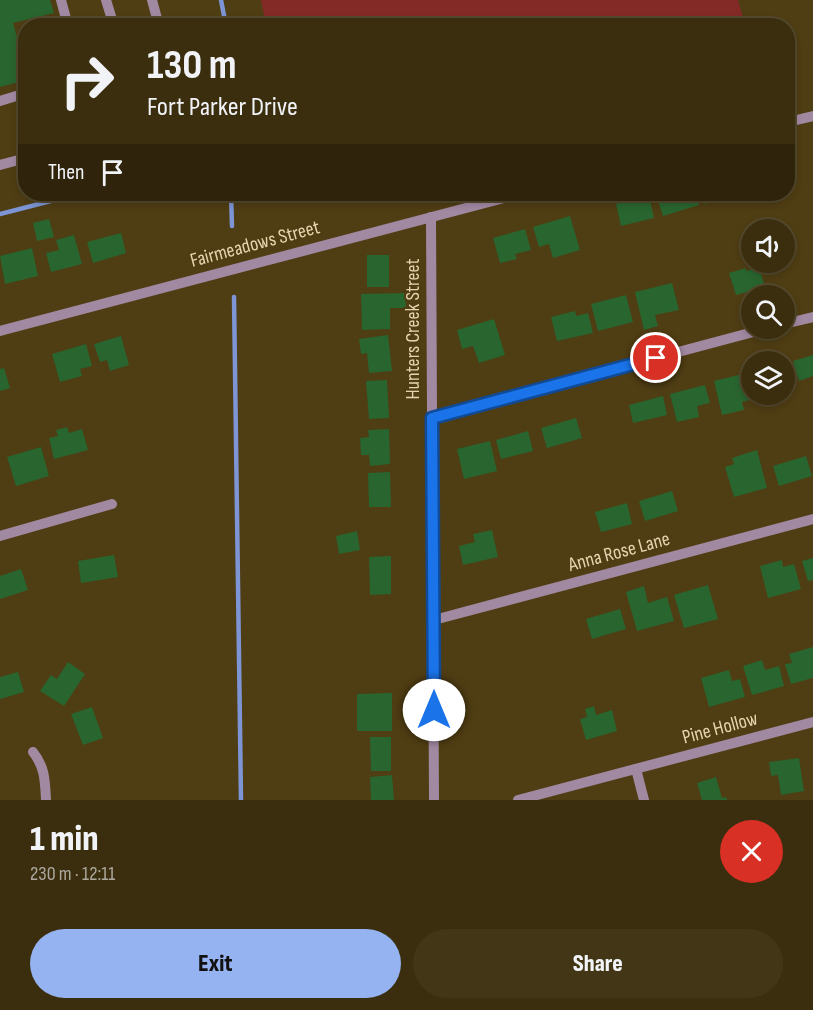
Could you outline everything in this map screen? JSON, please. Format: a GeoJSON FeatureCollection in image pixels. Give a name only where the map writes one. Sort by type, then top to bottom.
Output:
{"type":"FeatureCollection","features":[{"type":"Feature","properties":{"kind":"street"},"geometry":{"type":"LineString","coordinates":[[61,0],[66,18]]}},
{"type":"Feature","properties":{"kind":"street"},"geometry":{"type":"LineString","coordinates":[[106,0],[112,18]]}},
{"type":"Feature","properties":{"kind":"street"},"geometry":{"type":"LineString","coordinates":[[152,0],[157,18]]}},
{"type":"Feature","properties":{"kind":"street"},"geometry":{"type":"LineString","coordinates":[[0,101],[18,95]]}},
{"type":"Feature","properties":{"kind":"street"},"geometry":{"type":"LineString","coordinates":[[795,120],[813,116]]}},
{"type":"Feature","properties":{"kind":"street"},"geometry":{"type":"LineString","coordinates":[[0,165],[18,160]]}},
{"type":"Feature","properties":{"kind":"street","name":"Fairmeadows Street"},"geometry":{"type":"LineString","coordinates":[[0,331],[492,201]]}},
{"type":"Feature","properties":{"kind":"street","name":"Hunters Creek Street"},"geometry":{"type":"LineString","coordinates":[[430,217],[434,800]]}},
{"type":"Feature","properties":{"kind":"street"},"geometry":{"type":"LineString","coordinates":[[795,321],[813,316]]}},
{"type":"Feature","properties":{"kind":"street"},"geometry":{"type":"LineString","coordinates":[[432,418],[741,335]]}},
{"type":"Feature","properties":{"kind":"street"},"geometry":{"type":"LineString","coordinates":[[0,536],[112,504]]}},
{"type":"Feature","properties":{"kind":"street","name":"Anna Rose Lane"},"geometry":{"type":"LineString","coordinates":[[434,620],[813,519]]}},
{"type":"Feature","properties":{"kind":"street","name":"Pine Hollow"},"geometry":{"type":"LineString","coordinates":[[518,800],[813,722]]}},
{"type":"Feature","properties":{"kind":"street"},"geometry":{"type":"LineString","coordinates":[[33,752],[40,761],[45,775],[46,800]]}},
{"type":"Feature","properties":{"kind":"street"},"geometry":{"type":"LineString","coordinates":[[636,769],[644,800]]}},
{"type":"Feature","properties":{"kind":"shaded area"},"geometry":{"type":"Polygon","coordinates":[[[261,0],[738,0],[743,18],[265,18],[261,0]]]}},
{"type":"Feature","properties":{"kind":"building"},"geometry":{"type":"Polygon","coordinates":[[[0,0],[50,0],[54,13],[34,18],[18,18],[18,22],[13,23],[18,37],[18,82],[0,87],[0,0]]]}},
{"type":"Feature","properties":{"kind":"building"},"geometry":{"type":"Polygon","coordinates":[[[628,201],[650,201],[654,218],[621,226],[616,204],[628,201]]]}},
{"type":"Feature","properties":{"kind":"building"},"geometry":{"type":"Polygon","coordinates":[[[658,201],[698,201],[699,205],[663,216],[658,201]]]}},
{"type":"Feature","properties":{"kind":"building"},"geometry":{"type":"Polygon","coordinates":[[[570,216],[580,250],[553,258],[549,244],[539,247],[533,227],[570,216]]]}},
{"type":"Feature","properties":{"kind":"building"},"geometry":{"type":"Polygon","coordinates":[[[49,219],[54,237],[37,241],[33,223],[49,219]]]}},
{"type":"Feature","properties":{"kind":"building"},"geometry":{"type":"Polygon","coordinates":[[[525,229],[531,250],[515,254],[517,259],[500,263],[493,238],[525,229]]]}},
{"type":"Feature","properties":{"kind":"building"},"geometry":{"type":"Polygon","coordinates":[[[121,233],[126,253],[93,263],[87,242],[121,233]]]}},
{"type":"Feature","properties":{"kind":"building"},"geometry":{"type":"Polygon","coordinates":[[[74,235],[82,264],[51,272],[46,253],[59,250],[56,240],[74,235]]]}},
{"type":"Feature","properties":{"kind":"building"},"geometry":{"type":"Polygon","coordinates":[[[32,248],[38,276],[5,284],[0,256],[32,248]]]}},
{"type":"Feature","properties":{"kind":"building"},"geometry":{"type":"Polygon","coordinates":[[[367,255],[389,255],[389,287],[367,287],[367,255]]]}},
{"type":"Feature","properties":{"kind":"building"},"geometry":{"type":"Polygon","coordinates":[[[741,269],[741,273],[761,273],[764,285],[741,285],[741,294],[736,295],[729,273],[741,269]]]}},
{"type":"Feature","properties":{"kind":"building"},"geometry":{"type":"Polygon","coordinates":[[[672,283],[679,310],[655,315],[658,326],[644,330],[635,292],[672,283]]]}},
{"type":"Feature","properties":{"kind":"building"},"geometry":{"type":"Polygon","coordinates":[[[405,293],[406,308],[390,308],[390,329],[362,330],[361,294],[405,293]]]}},
{"type":"Feature","properties":{"kind":"building"},"geometry":{"type":"Polygon","coordinates":[[[626,295],[633,322],[598,331],[591,304],[626,295]]]}},
{"type":"Feature","properties":{"kind":"building"},"geometry":{"type":"Polygon","coordinates":[[[575,311],[576,316],[588,313],[593,333],[557,341],[551,317],[575,311]]]}},
{"type":"Feature","properties":{"kind":"building"},"geometry":{"type":"Polygon","coordinates":[[[494,319],[505,355],[479,363],[473,346],[462,349],[457,330],[494,319]]]}},
{"type":"Feature","properties":{"kind":"building"},"geometry":{"type":"Polygon","coordinates":[[[388,335],[392,371],[369,373],[367,353],[361,354],[359,339],[388,335]]]}},
{"type":"Feature","properties":{"kind":"building"},"geometry":{"type":"Polygon","coordinates":[[[121,336],[129,365],[110,371],[107,360],[100,362],[94,344],[121,336]]]}},
{"type":"Feature","properties":{"kind":"building"},"geometry":{"type":"Polygon","coordinates":[[[86,344],[92,366],[80,369],[82,376],[60,382],[52,354],[86,344]]]}},
{"type":"Feature","properties":{"kind":"building"},"geometry":{"type":"Polygon","coordinates":[[[813,355],[813,376],[799,381],[795,360],[813,355]]]}},
{"type":"Feature","properties":{"kind":"building"},"geometry":{"type":"Polygon","coordinates":[[[4,368],[10,388],[0,391],[0,369],[4,368]]]}},
{"type":"Feature","properties":{"kind":"building"},"geometry":{"type":"Polygon","coordinates":[[[741,374],[741,405],[744,410],[722,415],[714,381],[741,374]]]}},
{"type":"Feature","properties":{"kind":"building"},"geometry":{"type":"Polygon","coordinates":[[[387,380],[389,418],[369,419],[366,381],[387,380]]]}},
{"type":"Feature","properties":{"kind":"building"},"geometry":{"type":"Polygon","coordinates":[[[705,385],[710,403],[697,406],[699,417],[677,422],[670,394],[705,385]]]}},
{"type":"Feature","properties":{"kind":"building"},"geometry":{"type":"Polygon","coordinates":[[[663,396],[667,415],[633,423],[629,405],[663,396]]]}},
{"type":"Feature","properties":{"kind":"building"},"geometry":{"type":"Polygon","coordinates":[[[576,418],[582,438],[547,448],[541,428],[576,418]]]}},
{"type":"Feature","properties":{"kind":"building"},"geometry":{"type":"Polygon","coordinates":[[[67,427],[69,433],[82,429],[88,450],[54,459],[49,438],[58,436],[56,430],[67,427]]]}},
{"type":"Feature","properties":{"kind":"building"},"geometry":{"type":"Polygon","coordinates":[[[389,429],[390,464],[370,466],[369,455],[361,455],[360,438],[369,437],[368,430],[389,429]]]}},
{"type":"Feature","properties":{"kind":"building"},"geometry":{"type":"Polygon","coordinates":[[[528,431],[533,451],[501,459],[496,440],[528,431]]]}},
{"type":"Feature","properties":{"kind":"building"},"geometry":{"type":"Polygon","coordinates":[[[490,441],[497,471],[464,479],[457,449],[490,441]]]}},
{"type":"Feature","properties":{"kind":"building"},"geometry":{"type":"Polygon","coordinates":[[[41,447],[49,476],[16,486],[7,457],[41,447]]]}},
{"type":"Feature","properties":{"kind":"building"},"geometry":{"type":"Polygon","coordinates":[[[757,450],[767,488],[734,497],[725,467],[734,464],[732,458],[757,450]]]}},
{"type":"Feature","properties":{"kind":"building"},"geometry":{"type":"Polygon","coordinates":[[[806,456],[812,476],[779,486],[773,466],[806,456]]]}},
{"type":"Feature","properties":{"kind":"building"},"geometry":{"type":"Polygon","coordinates":[[[390,472],[391,507],[369,507],[368,473],[390,472]]]}},
{"type":"Feature","properties":{"kind":"building"},"geometry":{"type":"Polygon","coordinates":[[[672,491],[678,511],[645,521],[639,501],[672,491]]]}},
{"type":"Feature","properties":{"kind":"building"},"geometry":{"type":"Polygon","coordinates":[[[627,503],[632,524],[601,532],[595,512],[627,503]]]}},
{"type":"Feature","properties":{"kind":"building"},"geometry":{"type":"Polygon","coordinates":[[[492,530],[498,557],[463,565],[459,546],[475,542],[473,534],[492,530]]]}},
{"type":"Feature","properties":{"kind":"building"},"geometry":{"type":"Polygon","coordinates":[[[357,531],[360,550],[339,554],[336,536],[357,531]]]}},
{"type":"Feature","properties":{"kind":"building"},"geometry":{"type":"Polygon","coordinates":[[[114,555],[118,577],[81,583],[78,561],[114,555]]]}},
{"type":"Feature","properties":{"kind":"building"},"geometry":{"type":"Polygon","coordinates":[[[391,556],[391,594],[370,595],[369,557],[391,556]]]}},
{"type":"Feature","properties":{"kind":"building"},"geometry":{"type":"Polygon","coordinates":[[[813,558],[813,580],[808,581],[802,561],[813,558]]]}},
{"type":"Feature","properties":{"kind":"building"},"geometry":{"type":"Polygon","coordinates":[[[782,560],[783,567],[794,564],[801,589],[768,598],[760,566],[782,560]]]}},
{"type":"Feature","properties":{"kind":"building"},"geometry":{"type":"Polygon","coordinates":[[[21,569],[28,590],[0,599],[0,576],[21,569]]]}},
{"type":"Feature","properties":{"kind":"building"},"geometry":{"type":"Polygon","coordinates":[[[708,585],[718,619],[684,628],[674,595],[708,585]]]}},
{"type":"Feature","properties":{"kind":"building"},"geometry":{"type":"Polygon","coordinates":[[[644,586],[648,603],[667,597],[674,621],[637,631],[626,592],[644,586]]]}},
{"type":"Feature","properties":{"kind":"building"},"geometry":{"type":"Polygon","coordinates":[[[620,609],[626,629],[592,639],[586,619],[620,609]]]}},
{"type":"Feature","properties":{"kind":"building"},"geometry":{"type":"Polygon","coordinates":[[[813,647],[813,678],[791,684],[785,664],[792,663],[789,654],[813,647]]]}},
{"type":"Feature","properties":{"kind":"building"},"geometry":{"type":"Polygon","coordinates":[[[762,660],[765,670],[779,666],[784,686],[752,695],[743,666],[762,660]]]}},
{"type":"Feature","properties":{"kind":"building"},"geometry":{"type":"Polygon","coordinates":[[[68,662],[85,674],[64,706],[40,691],[51,675],[57,679],[68,662]]]}},
{"type":"Feature","properties":{"kind":"building"},"geometry":{"type":"Polygon","coordinates":[[[729,670],[732,681],[740,679],[745,697],[709,707],[701,678],[729,670]]]}},
{"type":"Feature","properties":{"kind":"building"},"geometry":{"type":"Polygon","coordinates":[[[18,672],[24,692],[0,699],[0,677],[18,672]]]}},
{"type":"Feature","properties":{"kind":"building"},"geometry":{"type":"Polygon","coordinates":[[[392,693],[392,731],[357,731],[357,694],[392,693]]]}},
{"type":"Feature","properties":{"kind":"building"},"geometry":{"type":"Polygon","coordinates":[[[594,706],[596,715],[612,710],[617,731],[586,740],[580,719],[587,717],[585,709],[594,706]]]}},
{"type":"Feature","properties":{"kind":"building"},"geometry":{"type":"Polygon","coordinates":[[[92,707],[103,738],[83,745],[71,714],[92,707]]]}},
{"type":"Feature","properties":{"kind":"building"},"geometry":{"type":"Polygon","coordinates":[[[370,737],[391,737],[391,771],[371,771],[370,737]]]}},
{"type":"Feature","properties":{"kind":"building"},"geometry":{"type":"Polygon","coordinates":[[[799,758],[804,791],[781,795],[778,775],[771,776],[769,762],[799,758]]]}},
{"type":"Feature","properties":{"kind":"building"},"geometry":{"type":"Polygon","coordinates":[[[392,775],[394,800],[371,800],[370,777],[392,775]]]}},
{"type":"Feature","properties":{"kind":"building"},"geometry":{"type":"Polygon","coordinates":[[[716,777],[722,798],[726,797],[727,800],[702,800],[697,783],[716,777]]]}},
{"type":"Feature","properties":{"kind":"waterway"},"geometry":{"type":"LineString","coordinates":[[221,0],[224,18]]}},
{"type":"Feature","properties":{"kind":"waterway"},"geometry":{"type":"LineString","coordinates":[[0,214],[51,201]]}},
{"type":"Feature","properties":{"kind":"waterway"},"geometry":{"type":"LineString","coordinates":[[231,201],[232,226]]}},
{"type":"Feature","properties":{"kind":"waterway"},"geometry":{"type":"LineString","coordinates":[[234,297],[241,800]]}},
{"type":"Feature","properties":{"kind":"route"},"geometry":{"type":"LineString","coordinates":[[434,710],[432,418],[656,358]]}}]}
